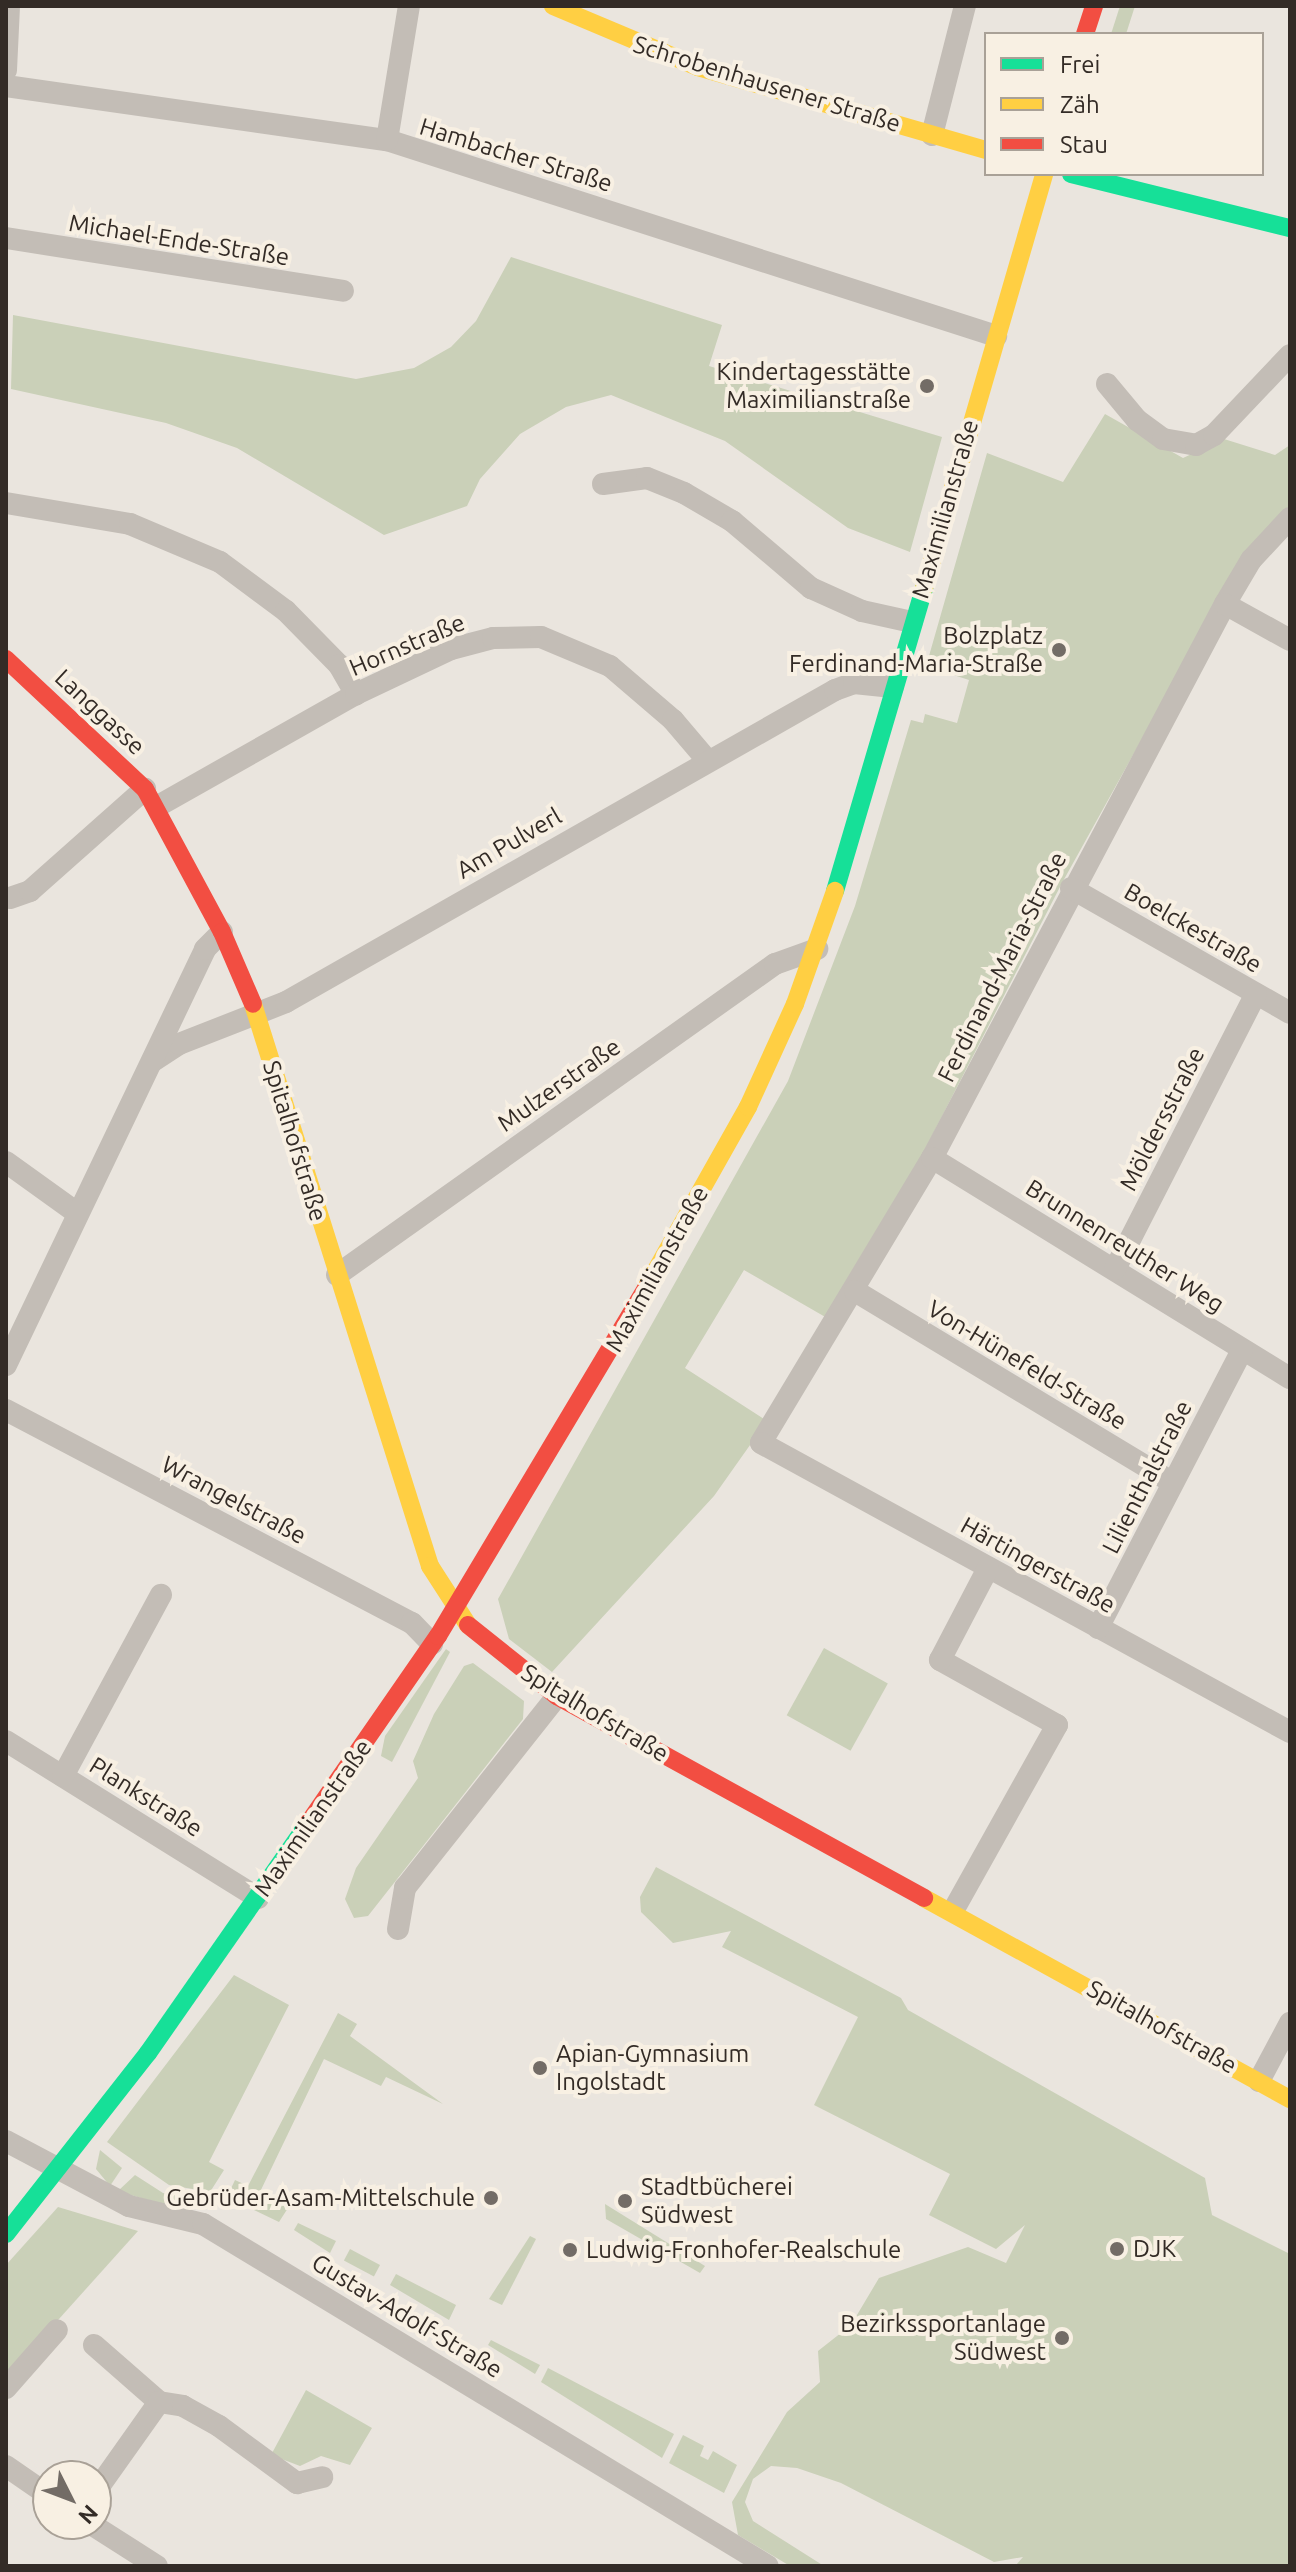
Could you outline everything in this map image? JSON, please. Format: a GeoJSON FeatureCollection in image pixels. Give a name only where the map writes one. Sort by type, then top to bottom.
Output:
{"type":"FeatureCollection","features":[{"type":"Feature","properties":{"kind":"street"},"geometry":{"type":"LineString","coordinates":[[6,70],[9,6]]}},
{"type":"Feature","properties":{"kind":"street"},"geometry":{"type":"LineString","coordinates":[[387,140],[409,6]]}},
{"type":"Feature","properties":{"kind":"street","name":"Schrobenhausener Straße"},"geometry":{"type":"LineString","coordinates":[[553,6],[698,67],[984,149]]}},
{"type":"Feature","properties":{"kind":"street"},"geometry":{"type":"LineString","coordinates":[[932,135],[965,6]]}},
{"type":"Feature","properties":{"kind":"street"},"geometry":{"type":"LineString","coordinates":[[1086,32],[1094,6]]}},
{"type":"Feature","properties":{"kind":"street","name":"Hambacher Straße"},"geometry":{"type":"LineString","coordinates":[[6,86],[387,140],[996,336]]}},
{"type":"Feature","properties":{"kind":"street","name":"Maximilianstraße"},"geometry":{"type":"LineString","coordinates":[[6,2234],[59,2169],[258,1898],[432,1644],[610,1353],[748,1107],[817,949],[1043,176]]}},
{"type":"Feature","properties":{"kind":"street"},"geometry":{"type":"LineString","coordinates":[[1079,176],[1290,228]]}},
{"type":"Feature","properties":{"kind":"street","name":"Michael-Ende-Straße"},"geometry":{"type":"LineString","coordinates":[[6,238],[343,291]]}},
{"type":"Feature","properties":{"kind":"street"},"geometry":{"type":"LineString","coordinates":[[1107,384],[1137,420],[1163,439],[1196,445],[1214,435],[1290,355]]}},
{"type":"Feature","properties":{"kind":"street"},"geometry":{"type":"LineString","coordinates":[[603,484],[647,478],[684,493],[732,521],[811,588],[862,611],[912,622]]}},
{"type":"Feature","properties":{"kind":"street"},"geometry":{"type":"LineString","coordinates":[[6,503],[130,524],[220,562],[286,611],[339,665],[356,694]]}},
{"type":"Feature","properties":{"kind":"street","name":"Ferdinand-Maria-Straße"},"geometry":{"type":"LineString","coordinates":[[761,1443],[855,1291],[932,1158],[1071,888],[1225,604],[1251,560],[1290,518]]}},
{"type":"Feature","properties":{"kind":"street"},"geometry":{"type":"LineString","coordinates":[[1225,604],[1290,640]]}},
{"type":"Feature","properties":{"kind":"street","name":"Hornstraße"},"geometry":{"type":"LineString","coordinates":[[10,898],[30,891],[151,797],[451,649],[493,638],[541,637],[578,649],[629,680],[707,760]]}},
{"type":"Feature","properties":{"kind":"street","name":"Langgasse"},"geometry":{"type":"LineString","coordinates":[[6,659],[151,797]]}},
{"type":"Feature","properties":{"kind":"street","name":"Am Pulverl"},"geometry":{"type":"LineString","coordinates":[[153,1061],[179,1044],[258,1016],[835,690],[854,683],[893,687]]}},
{"type":"Feature","properties":{"kind":"street","name":"Spitalhofstraße"},"geometry":{"type":"LineString","coordinates":[[151,797],[222,932],[258,1016],[430,1566],[455,1606],[482,1640],[557,1696],[1290,2099]]}},
{"type":"Feature","properties":{"kind":"street","name":"Boelckestraße"},"geometry":{"type":"LineString","coordinates":[[1071,888],[1290,1013]]}},
{"type":"Feature","properties":{"kind":"street"},"geometry":{"type":"LineString","coordinates":[[6,1365],[205,949],[222,932]]}},
{"type":"Feature","properties":{"kind":"street","name":"Mulzerstraße"},"geometry":{"type":"LineString","coordinates":[[337,1275],[775,964],[817,949]]}},
{"type":"Feature","properties":{"kind":"street","name":"Möldersstraße"},"geometry":{"type":"LineString","coordinates":[[1115,1269],[1256,994]]}},
{"type":"Feature","properties":{"kind":"street","name":"Brunnenreuther Weg"},"geometry":{"type":"LineString","coordinates":[[932,1158],[1290,1378]]}},
{"type":"Feature","properties":{"kind":"street"},"geometry":{"type":"LineString","coordinates":[[6,1162],[77,1213]]}},
{"type":"Feature","properties":{"kind":"street","name":"Von-Hünefeld-Straße"},"geometry":{"type":"LineString","coordinates":[[855,1291],[1173,1483]]}},
{"type":"Feature","properties":{"kind":"street","name":"Lilienthalstraße"},"geometry":{"type":"LineString","coordinates":[[1098,1628],[1242,1350]]}},
{"type":"Feature","properties":{"kind":"street","name":"Wrangelstraße"},"geometry":{"type":"LineString","coordinates":[[6,1410],[412,1623],[432,1644]]}},
{"type":"Feature","properties":{"kind":"street","name":"Härtingerstraße"},"geometry":{"type":"LineString","coordinates":[[761,1443],[1290,1732]]}},
{"type":"Feature","properties":{"kind":"street"},"geometry":{"type":"LineString","coordinates":[[953,1911],[1057,1725],[940,1660],[988,1568]]}},
{"type":"Feature","properties":{"kind":"street"},"geometry":{"type":"LineString","coordinates":[[63,1776],[161,1595]]}},
{"type":"Feature","properties":{"kind":"street"},"geometry":{"type":"LineString","coordinates":[[398,1929],[405,1888],[557,1696]]}},
{"type":"Feature","properties":{"kind":"street","name":"Plankstraße"},"geometry":{"type":"LineString","coordinates":[[6,1741],[258,1898]]}},
{"type":"Feature","properties":{"kind":"street"},"geometry":{"type":"LineString","coordinates":[[1259,2081],[1290,2023]]}},
{"type":"Feature","properties":{"kind":"street","name":"Gustav-Adolf-Straße"},"geometry":{"type":"LineString","coordinates":[[6,2141],[129,2206],[203,2224],[768,2566]]}},
{"type":"Feature","properties":{"kind":"street"},"geometry":{"type":"LineString","coordinates":[[6,2388],[57,2330]]}},
{"type":"Feature","properties":{"kind":"street"},"geometry":{"type":"LineString","coordinates":[[94,2345],[159,2402],[183,2406],[219,2426],[297,2483],[322,2477]]}},
{"type":"Feature","properties":{"kind":"street"},"geometry":{"type":"LineString","coordinates":[[112,2468],[159,2402]]}},
{"type":"Feature","properties":{"kind":"street"},"geometry":{"type":"LineString","coordinates":[[6,2466],[32,2484]]}},
{"type":"Feature","properties":{"kind":"street"},"geometry":{"type":"LineString","coordinates":[[112,2537],[157,2566]]}},
{"type":"Feature","properties":{"kind":"green space"},"geometry":{"type":"Polygon","coordinates":[[[1120,6],[1135,6],[1127,32],[1112,32],[1120,6]]]}},
{"type":"Feature","properties":{"kind":"green space"},"geometry":{"type":"Polygon","coordinates":[[[511,257],[722,325],[709,366],[942,437],[910,552],[848,528],[725,441],[611,395],[566,407],[520,434],[480,479],[467,506],[384,535],[237,448],[166,423],[11,389],[13,315],[356,379],[414,368],[451,347],[476,321],[511,257]]]}},
{"type":"Feature","properties":{"kind":"green space"},"geometry":{"type":"Polygon","coordinates":[[[1105,414],[1183,458],[1224,439],[1275,455],[1290,445],[1290,507],[1272,522],[1219,600],[1062,883],[919,1161],[827,1318],[744,1270],[685,1368],[767,1421],[714,1496],[552,1672],[509,1639],[498,1599],[788,1081],[855,906],[911,720],[923,723],[925,714],[957,723],[969,680],[938,670],[929,656],[987,453],[1063,482],[1105,414]]]}},
{"type":"Feature","properties":{"kind":"green space"},"geometry":{"type":"Polygon","coordinates":[[[824,1648],[888,1683],[851,1751],[787,1715],[824,1648]]]}},
{"type":"Feature","properties":{"kind":"green space"},"geometry":{"type":"Polygon","coordinates":[[[446,1649],[450,1652],[392,1762],[381,1756],[385,1736],[446,1649]]]}},
{"type":"Feature","properties":{"kind":"green space"},"geometry":{"type":"Polygon","coordinates":[[[473,1663],[524,1701],[523,1719],[368,1916],[354,1918],[345,1899],[356,1868],[418,1778],[413,1761],[434,1714],[464,1666],[473,1663]]]}},
{"type":"Feature","properties":{"kind":"green space","name":"Bezirkssportanlage Südwest"},"geometry":{"type":"Polygon","coordinates":[[[656,1867],[901,1998],[908,2010],[1205,2178],[1212,2215],[1290,2254],[1290,2566],[1015,2566],[1023,2557],[994,2562],[841,2483],[797,2468],[771,2466],[753,2479],[745,2502],[753,2521],[824,2566],[790,2566],[738,2535],[732,2502],[787,2412],[820,2382],[818,2351],[851,2325],[879,2278],[968,2247],[1006,2263],[1025,2225],[996,2249],[929,2215],[950,2174],[814,2105],[858,2017],[722,1947],[731,1931],[673,1943],[641,1912],[640,1897],[656,1867]]]}},
{"type":"Feature","properties":{"kind":"green space"},"geometry":{"type":"Polygon","coordinates":[[[234,1975],[289,2005],[209,2162],[224,2170],[210,2192],[169,2185],[107,2142],[234,1975]]]}},
{"type":"Feature","properties":{"kind":"green space"},"geometry":{"type":"Polygon","coordinates":[[[338,2013],[357,2024],[350,2036],[443,2104],[386,2077],[381,2086],[324,2059],[259,2194],[288,2208],[279,2222],[227,2197],[235,2180],[248,2186],[338,2013]]]}},
{"type":"Feature","properties":{"kind":"green space"},"geometry":{"type":"Polygon","coordinates":[[[100,2150],[122,2168],[110,2186],[96,2169],[100,2150]]]}},
{"type":"Feature","properties":{"kind":"green space"},"geometry":{"type":"Polygon","coordinates":[[[135,2175],[163,2193],[205,2200],[194,2207],[170,2207],[118,2191],[135,2175]]]}},
{"type":"Feature","properties":{"kind":"green space"},"geometry":{"type":"Polygon","coordinates":[[[605,2204],[705,2266],[700,2273],[606,2219],[605,2204]]]}},
{"type":"Feature","properties":{"kind":"green space"},"geometry":{"type":"Polygon","coordinates":[[[58,2207],[138,2231],[6,2378],[6,2265],[58,2207]]]}},
{"type":"Feature","properties":{"kind":"green space"},"geometry":{"type":"Polygon","coordinates":[[[298,2223],[336,2241],[330,2253],[294,2230],[298,2223]]]}},
{"type":"Feature","properties":{"kind":"green space"},"geometry":{"type":"Polygon","coordinates":[[[530,2236],[536,2239],[502,2305],[489,2299],[530,2236]]]}},
{"type":"Feature","properties":{"kind":"green space"},"geometry":{"type":"Polygon","coordinates":[[[350,2249],[380,2265],[374,2276],[344,2260],[350,2249]]]}},
{"type":"Feature","properties":{"kind":"green space"},"geometry":{"type":"Polygon","coordinates":[[[396,2274],[456,2305],[449,2320],[390,2285],[396,2274]]]}},
{"type":"Feature","properties":{"kind":"green space"},"geometry":{"type":"Polygon","coordinates":[[[491,2340],[540,2365],[535,2374],[488,2345],[491,2340]]]}},
{"type":"Feature","properties":{"kind":"green space"},"geometry":{"type":"Polygon","coordinates":[[[548,2368],[674,2434],[662,2458],[541,2382],[548,2368]]]}},
{"type":"Feature","properties":{"kind":"green space"},"geometry":{"type":"Polygon","coordinates":[[[306,2390],[372,2428],[350,2465],[321,2456],[300,2466],[271,2455],[306,2390]]]}},
{"type":"Feature","properties":{"kind":"green space"},"geometry":{"type":"Polygon","coordinates":[[[683,2435],[704,2446],[700,2456],[708,2460],[713,2451],[737,2465],[724,2493],[669,2463],[683,2435]]]}},
{"type":"Feature","properties":{"kind":"traffic: fast"},"geometry":{"type":"LineString","coordinates":[[1079,176],[1290,228]]}},
{"type":"Feature","properties":{"kind":"traffic: fast"},"geometry":{"type":"LineString","coordinates":[[835,891],[924,588]]}},
{"type":"Feature","properties":{"kind":"traffic: fast"},"geometry":{"type":"LineString","coordinates":[[6,2234],[148,2053],[307,1825]]}},
{"type":"Feature","properties":{"kind":"traffic: slow"},"geometry":{"type":"LineString","coordinates":[[553,6],[698,67],[984,149]]}},
{"type":"Feature","properties":{"kind":"traffic: slow"},"geometry":{"type":"LineString","coordinates":[[924,588],[1043,176]]}},
{"type":"Feature","properties":{"kind":"traffic: slow"},"geometry":{"type":"LineString","coordinates":[[646,1288],[748,1107],[795,1004],[835,891]]}},
{"type":"Feature","properties":{"kind":"traffic: slow"},"geometry":{"type":"LineString","coordinates":[[253,1004],[430,1566],[468,1625]]}},
{"type":"Feature","properties":{"kind":"traffic: slow"},"geometry":{"type":"LineString","coordinates":[[924,1898],[1290,2099]]}},
{"type":"Feature","properties":{"kind":"traffic: jam"},"geometry":{"type":"LineString","coordinates":[[1086,32],[1094,6]]}},
{"type":"Feature","properties":{"kind":"traffic: jam"},"geometry":{"type":"LineString","coordinates":[[6,659],[145,789],[222,932],[253,1004]]}},
{"type":"Feature","properties":{"kind":"traffic: jam"},"geometry":{"type":"LineString","coordinates":[[307,1825],[438,1636],[646,1288]]}},
{"type":"Feature","properties":{"kind":"traffic: jam"},"geometry":{"type":"LineString","coordinates":[[468,1625],[557,1696],[924,1898]]}},
{"type":"Feature","properties":{"kind":"place","name":"Kindertagesstätte Maximilianstraße"},"geometry":{"type":"Point","coordinates":[927,386]}},
{"type":"Feature","properties":{"kind":"place","name":"Bolzplatz Ferdinand-Maria-Straße"},"geometry":{"type":"Point","coordinates":[1059,650]}},
{"type":"Feature","properties":{"kind":"place","name":"Apian-Gymnasium Ingolstadt"},"geometry":{"type":"Point","coordinates":[540,2068]}},
{"type":"Feature","properties":{"kind":"place","name":"Gebrüder-Asam-Mittelschule"},"geometry":{"type":"Point","coordinates":[491,2198]}},
{"type":"Feature","properties":{"kind":"place","name":"Stadtbücherei Südwest"},"geometry":{"type":"Point","coordinates":[625,2201]}},
{"type":"Feature","properties":{"kind":"place","name":"DJK"},"geometry":{"type":"Point","coordinates":[1117,2249]}},
{"type":"Feature","properties":{"kind":"place","name":"Ludwig-Fronhofer-Realschule"},"geometry":{"type":"Point","coordinates":[570,2250]}},
{"type":"Feature","properties":{"kind":"place","name":"Bezirkssportanlage Südwest"},"geometry":{"type":"Point","coordinates":[1062,2338]}}]}
